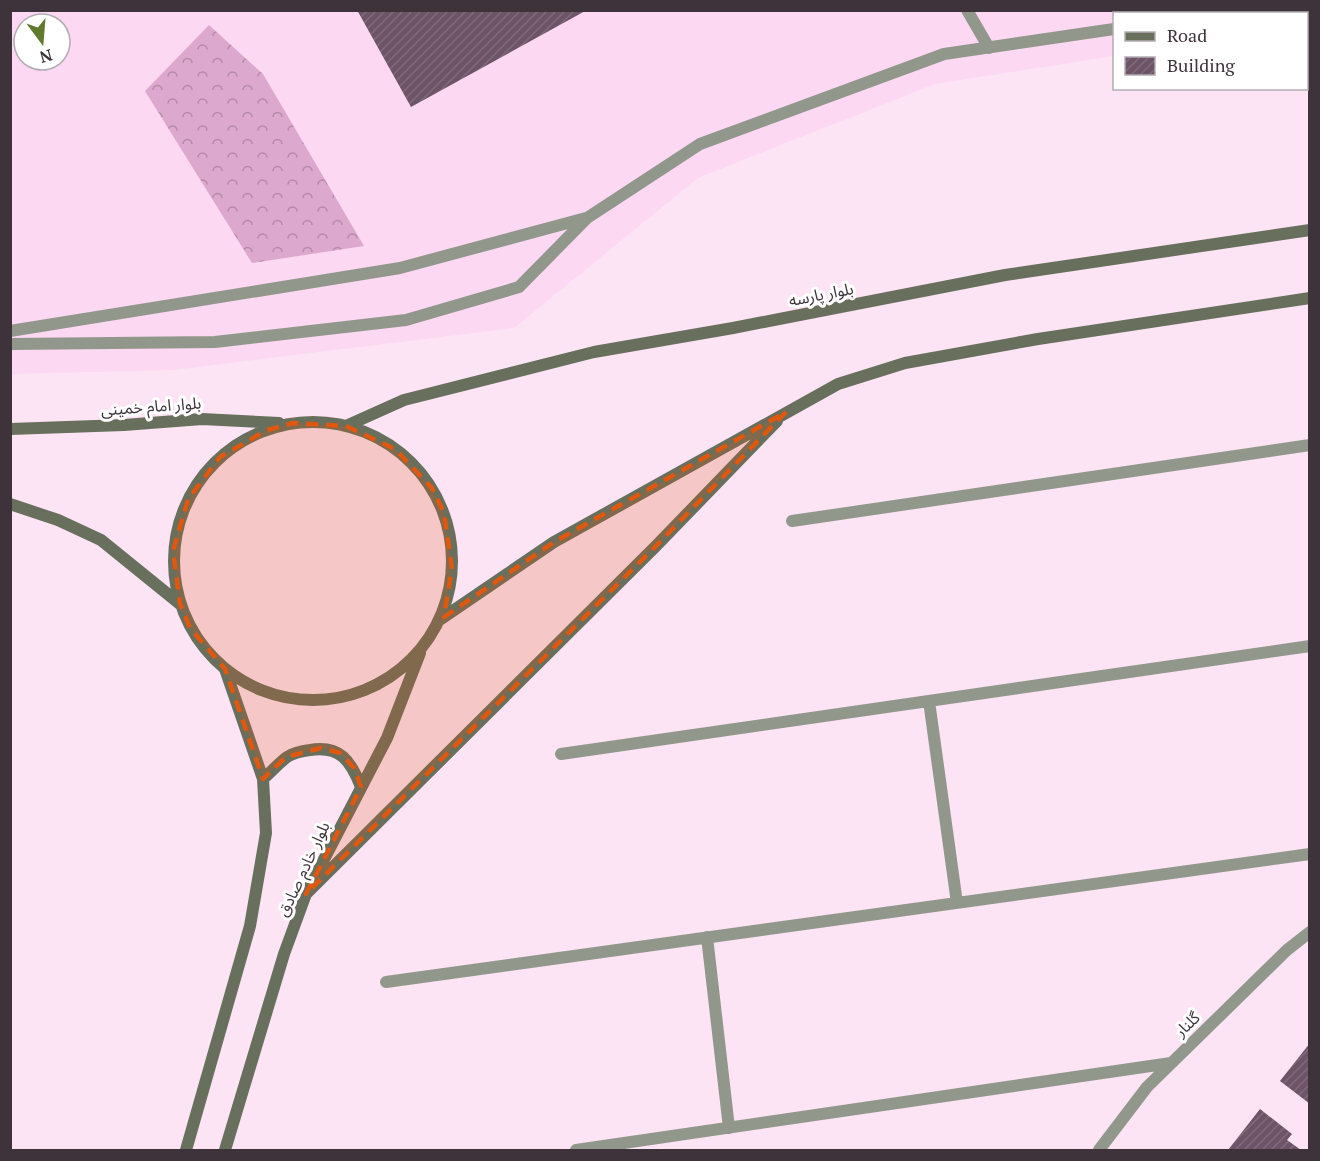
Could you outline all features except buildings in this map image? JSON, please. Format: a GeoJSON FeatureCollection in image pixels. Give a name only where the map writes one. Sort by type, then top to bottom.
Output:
{"type":"FeatureCollection","features":[{"type":"Feature","properties":{"kind":"main road","name":"بلوار پارسه"},"geometry":{"type":"LineString","coordinates":[[346,426],[404,400],[594,352],[745,326],[1005,275],[1310,230]]}},
{"type":"Feature","properties":{"kind":"main road"},"geometry":{"type":"LineString","coordinates":[[438,621],[554,542],[838,384],[905,363],[1038,339],[1310,298]]}},
{"type":"Feature","properties":{"kind":"main road"},"geometry":{"type":"LineString","coordinates":[[306,894],[656,546],[786,412]]}},
{"type":"Feature","properties":{"kind":"main road","name":"بلوار امام خمینی"},"geometry":{"type":"LineString","coordinates":[[10,429],[124,425],[202,419],[293,423]]}},
{"type":"Feature","properties":{"kind":"main road"},"geometry":{"type":"LineString","coordinates":[[320,422],[346,426],[372,435],[395,448],[415,466],[436,497],[444,513],[450,540],[452,568],[448,595],[438,621],[423,645],[405,666],[382,682],[356,693],[329,699],[301,699],[274,695],[248,684],[225,669],[206,650],[190,628],[180,604],[174,578],[173,551],[178,524],[202,476],[220,457],[242,441],[267,430],[293,423],[320,422]]}},
{"type":"Feature","properties":{"kind":"main road"},"geometry":{"type":"LineString","coordinates":[[10,504],[58,520],[101,540],[180,604]]}},
{"type":"Feature","properties":{"kind":"main road","name":"بلوار خادم صادق"},"geometry":{"type":"LineString","coordinates":[[225,1150],[284,954],[306,894],[387,738],[423,645]]}},
{"type":"Feature","properties":{"kind":"main road","name":"بلوار خادم صادق"},"geometry":{"type":"LineString","coordinates":[[186,1150],[250,926],[266,833],[263,779],[225,669]]}},
{"type":"Feature","properties":{"kind":"main road"},"geometry":{"type":"LineString","coordinates":[[263,779],[286,757],[297,752],[321,748],[340,753],[354,768],[361,787]]}},
{"type":"Feature","properties":{"kind":"street"},"geometry":{"type":"LineString","coordinates":[[967,10],[989,48]]}},
{"type":"Feature","properties":{"kind":"street"},"geometry":{"type":"LineString","coordinates":[[10,344],[215,342],[406,320],[519,287],[587,218],[700,144],[944,54],[1113,29]]}},
{"type":"Feature","properties":{"kind":"street"},"geometry":{"type":"LineString","coordinates":[[10,331],[400,268],[587,218]]}},
{"type":"Feature","properties":{"kind":"street"},"geometry":{"type":"LineString","coordinates":[[792,521],[1310,445]]}},
{"type":"Feature","properties":{"kind":"street"},"geometry":{"type":"LineString","coordinates":[[561,754],[1310,646]]}},
{"type":"Feature","properties":{"kind":"street"},"geometry":{"type":"LineString","coordinates":[[928,701],[957,903]]}},
{"type":"Feature","properties":{"kind":"street"},"geometry":{"type":"LineString","coordinates":[[386,982],[1310,854]]}},
{"type":"Feature","properties":{"kind":"street","name":"گلنار"},"geometry":{"type":"LineString","coordinates":[[1099,1150],[1147,1087],[1287,950],[1310,932]]}},
{"type":"Feature","properties":{"kind":"street"},"geometry":{"type":"LineString","coordinates":[[708,937],[729,1128]]}},
{"type":"Feature","properties":{"kind":"street"},"geometry":{"type":"LineString","coordinates":[[576,1150],[1171,1063]]}},
{"type":"Feature","properties":{"kind":"highlighted area"},"geometry":{"type":"Polygon","coordinates":[[[786,412],[656,546],[306,894],[361,787],[354,768],[340,753],[321,748],[286,757],[263,779],[225,669],[190,628],[180,604],[173,551],[188,499],[220,457],[267,430],[293,423],[346,426],[395,449],[432,488],[444,513],[452,568],[444,617],[554,542],[786,412]]]}},
{"type":"Feature","properties":{"kind":"shaded area"},"geometry":{"type":"Polygon","coordinates":[[[1309,10],[1310,26],[1308,27],[1308,12],[1113,12],[1113,56],[935,84],[698,178],[514,328],[174,370],[11,374],[10,11],[1309,10]]]}},
{"type":"Feature","properties":{"kind":"green space"},"geometry":{"type":"Polygon","coordinates":[[[209,25],[263,74],[364,246],[252,263],[145,91],[209,25]]]}}]}
